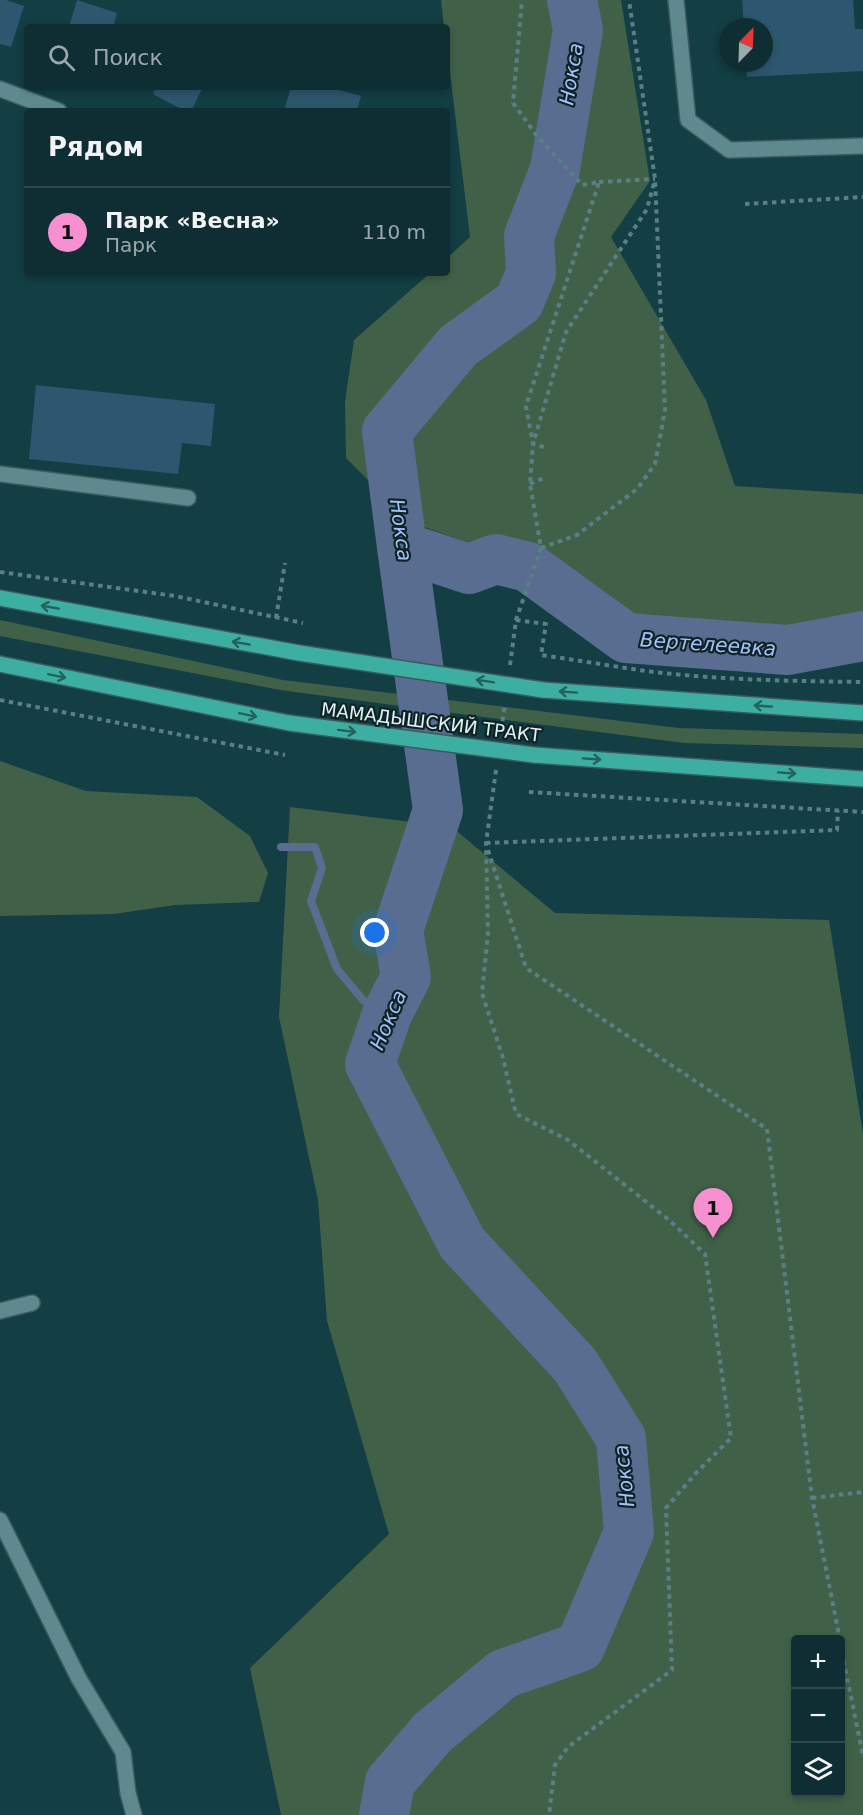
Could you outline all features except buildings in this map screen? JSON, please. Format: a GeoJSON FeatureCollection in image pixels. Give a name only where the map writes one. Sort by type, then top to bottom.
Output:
{"type":"FeatureCollection","features":[{"type":"Feature","properties":{"kind":"main road"},"geometry":{"type":"LineString","coordinates":[[0,598],[299,653],[543,690],[863,713]]}},
{"type":"Feature","properties":{"kind":"main road","name":"МАМАДЫШСКИЙ ТРАКТ"},"geometry":{"type":"LineString","coordinates":[[0,664],[289,723],[534,755],[863,779]]}},
{"type":"Feature","properties":{"kind":"lane"},"geometry":{"type":"LineString","coordinates":[[676,0],[688,120],[729,150],[863,146]]}},
{"type":"Feature","properties":{"kind":"lane"},"geometry":{"type":"LineString","coordinates":[[0,89],[51,108]]}},
{"type":"Feature","properties":{"kind":"lane"},"geometry":{"type":"LineString","coordinates":[[0,474],[188,498]]}},
{"type":"Feature","properties":{"kind":"lane"},"geometry":{"type":"LineString","coordinates":[[0,1311],[32,1303]]}},
{"type":"Feature","properties":{"kind":"lane"},"geometry":{"type":"LineString","coordinates":[[0,1520],[78,1677],[123,1752],[128,1793],[134,1815]]}},
{"type":"Feature","properties":{"kind":"path"},"geometry":{"type":"LineString","coordinates":[[522,0],[513,103],[537,136],[582,185],[655,179]]}},
{"type":"Feature","properties":{"kind":"path"},"geometry":{"type":"LineString","coordinates":[[541,548],[577,535],[637,489],[655,464],[665,410],[655,179],[629,0]]}},
{"type":"Feature","properties":{"kind":"path"},"geometry":{"type":"LineString","coordinates":[[510,667],[516,620],[541,548],[530,484],[533,444],[566,332],[647,209],[655,179]]}},
{"type":"Feature","properties":{"kind":"path"},"geometry":{"type":"LineString","coordinates":[[533,444],[526,406],[599,182]]}},
{"type":"Feature","properties":{"kind":"path"},"geometry":{"type":"LineString","coordinates":[[745,204],[863,197]]}},
{"type":"Feature","properties":{"kind":"path"},"geometry":{"type":"LineString","coordinates":[[533,444],[543,447]]}},
{"type":"Feature","properties":{"kind":"path"},"geometry":{"type":"LineString","coordinates":[[530,484],[544,478]]}},
{"type":"Feature","properties":{"kind":"path"},"geometry":{"type":"LineString","coordinates":[[276,618],[285,563]]}},
{"type":"Feature","properties":{"kind":"path"},"geometry":{"type":"LineString","coordinates":[[0,572],[175,596],[303,623]]}},
{"type":"Feature","properties":{"kind":"path"},"geometry":{"type":"LineString","coordinates":[[516,620],[546,624],[541,655],[647,671],[692,675],[786,681],[863,682]]}},
{"type":"Feature","properties":{"kind":"path"},"geometry":{"type":"LineString","coordinates":[[0,700],[285,755]]}},
{"type":"Feature","properties":{"kind":"path"},"geometry":{"type":"LineString","coordinates":[[500,738],[505,702]]}},
{"type":"Feature","properties":{"kind":"path"},"geometry":{"type":"LineString","coordinates":[[497,761],[486,843],[489,933],[482,993],[503,1058],[516,1114],[568,1140],[669,1220],[705,1254],[731,1438],[696,1473],[666,1508],[672,1670],[568,1747],[555,1765],[549,1815]]}},
{"type":"Feature","properties":{"kind":"path"},"geometry":{"type":"LineString","coordinates":[[529,792],[863,812]]}},
{"type":"Feature","properties":{"kind":"path"},"geometry":{"type":"LineString","coordinates":[[486,843],[837,830],[838,811]]}},
{"type":"Feature","properties":{"kind":"path"},"geometry":{"type":"LineString","coordinates":[[486,843],[526,968],[767,1129],[812,1498],[839,1635]]}},
{"type":"Feature","properties":{"kind":"path"},"geometry":{"type":"LineString","coordinates":[[812,1498],[863,1492]]}},
{"type":"Feature","properties":{"kind":"path"},"geometry":{"type":"LineString","coordinates":[[845,1666],[863,1756]]}},
{"type":"Feature","properties":{"kind":"green space"},"geometry":{"type":"Polygon","coordinates":[[[441,0],[621,0],[650,181],[611,237],[706,400],[735,486],[863,494],[863,659],[790,664],[588,638],[500,554],[410,522],[346,458],[345,402],[354,340],[427,276],[450,276],[450,255],[470,237],[450,73],[450,24],[444,24],[441,0]]]}},
{"type":"Feature","properties":{"kind":"green space"},"geometry":{"type":"Polygon","coordinates":[[[0,620],[283,680],[679,728],[863,734],[863,748],[684,743],[280,690],[0,636],[0,620]]]}},
{"type":"Feature","properties":{"kind":"green space"},"geometry":{"type":"Polygon","coordinates":[[[0,761],[86,791],[197,797],[250,836],[268,873],[259,902],[175,905],[114,914],[0,916],[0,761]]]}},
{"type":"Feature","properties":{"kind":"green space"},"geometry":{"type":"Polygon","coordinates":[[[290,807],[452,827],[555,913],[829,920],[863,1134],[863,1815],[281,1815],[250,1668],[389,1534],[327,1321],[318,1200],[279,1017],[290,807]]]}},
{"type":"Feature","properties":{"kind":"waterway","name":"Нокса"},"geometry":{"type":"LineString","coordinates":[[384,1815],[390,1782],[432,1733],[503,1674],[580,1647],[629,1532],[621,1438],[575,1365],[462,1243],[370,1064],[387,1014],[406,977],[398,930],[438,810],[387,431],[458,346],[519,302],[531,273],[529,236],[555,169],[578,30],[572,0]]}},
{"type":"Feature","properties":{"kind":"waterway","name":"Вертелеевка"},"geometry":{"type":"LineString","coordinates":[[402,547],[469,569],[496,559],[528,567],[626,638],[788,650],[863,636]]}},
{"type":"Feature","properties":{"kind":"waterway"},"geometry":{"type":"LineString","coordinates":[[281,847],[315,847],[322,868],[311,901],[337,969],[363,1000],[387,1014]]}},
{"type":"Feature","properties":{"kind":"place","name":"Парк «Весна»"},"geometry":{"type":"Point","coordinates":[713,1238]}}]}
